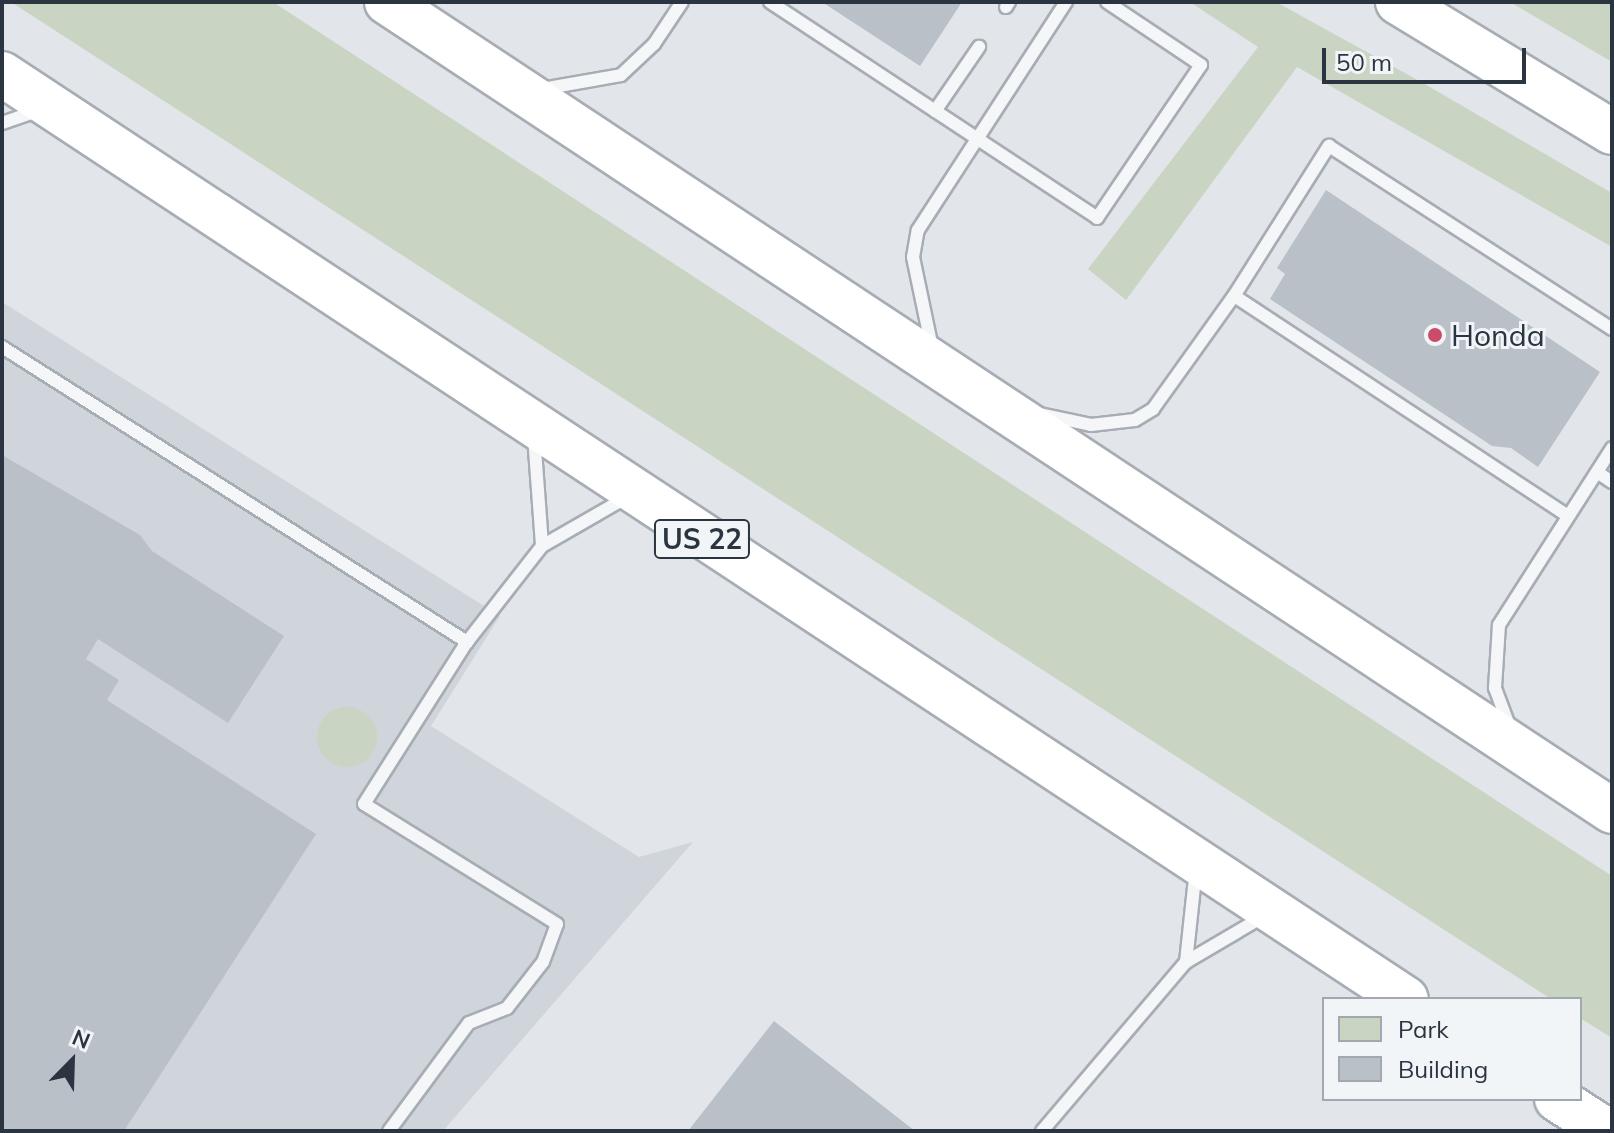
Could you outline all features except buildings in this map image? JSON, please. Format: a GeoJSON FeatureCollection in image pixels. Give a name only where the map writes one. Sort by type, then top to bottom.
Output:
{"type":"FeatureCollection","features":[{"type":"Feature","properties":{"kind":"highway"},"geometry":{"type":"LineString","coordinates":[[387,2],[1612,811]]}},
{"type":"Feature","properties":{"kind":"highway"},"geometry":{"type":"LineString","coordinates":[[1398,2],[1612,132]]}},
{"type":"Feature","properties":{"kind":"highway","name":"US 22"},"geometry":{"type":"LineString","coordinates":[[2,74],[632,494],[1403,997]]}},
{"type":"Feature","properties":{"kind":"highway"},"geometry":{"type":"LineString","coordinates":[[1560,1101],[1607,1131]]}},
{"type":"Feature","properties":{"kind":"lane"},"geometry":{"type":"LineString","coordinates":[[522,92],[621,75],[654,44],[682,2]]}},
{"type":"Feature","properties":{"kind":"lane"},"geometry":{"type":"LineString","coordinates":[[770,2],[1097,218],[1201,65],[1107,2]]}},
{"type":"Feature","properties":{"kind":"lane"},"geometry":{"type":"LineString","coordinates":[[936,367],[913,257],[918,230],[974,138],[1066,2]]}},
{"type":"Feature","properties":{"kind":"lane"},"geometry":{"type":"LineString","coordinates":[[935,111],[979,47]]}},
{"type":"Feature","properties":{"kind":"lane"},"geometry":{"type":"LineString","coordinates":[[2,123],[52,106]]}},
{"type":"Feature","properties":{"kind":"lane"},"geometry":{"type":"LineString","coordinates":[[995,404],[1091,425],[1135,420],[1153,409],[1234,296],[1329,146],[1612,329]]}},
{"type":"Feature","properties":{"kind":"lane"},"geometry":{"type":"LineString","coordinates":[[1234,296],[1568,516]]}},
{"type":"Feature","properties":{"kind":"lane"},"geometry":{"type":"LineString","coordinates":[[2,347],[467,642]]}},
{"type":"Feature","properties":{"kind":"lane"},"geometry":{"type":"LineString","coordinates":[[534,429],[542,546]]}},
{"type":"Feature","properties":{"kind":"lane"},"geometry":{"type":"LineString","coordinates":[[1517,749],[1495,688],[1494,641],[1612,448]]}},
{"type":"Feature","properties":{"kind":"lane"},"geometry":{"type":"LineString","coordinates":[[1597,472],[1612,482]]}},
{"type":"Feature","properties":{"kind":"lane"},"geometry":{"type":"LineString","coordinates":[[389,1131],[469,1023],[507,1008],[543,962],[557,924],[364,804],[467,642],[542,546],[632,494]]}},
{"type":"Feature","properties":{"kind":"lane"},"geometry":{"type":"LineString","coordinates":[[1186,962],[1197,860]]}},
{"type":"Feature","properties":{"kind":"lane"},"geometry":{"type":"LineString","coordinates":[[1042,1131],[1186,962],[1274,911]]}},
{"type":"Feature","properties":{"kind":"shaded area"},"geometry":{"type":"Polygon","coordinates":[[[2,302],[500,616],[431,726],[639,857],[693,842],[443,1131],[2,1131],[2,302]]]}},
{"type":"Feature","properties":{"kind":"green space"},"geometry":{"type":"Polygon","coordinates":[[[11,2],[273,2],[1612,876],[1612,1038],[1582,1019],[1582,997],[1548,997],[11,2]]]}},
{"type":"Feature","properties":{"kind":"green space"},"geometry":{"type":"Polygon","coordinates":[[[1190,2],[1276,2],[1423,83],[1612,193],[1612,247],[1297,67],[1126,300],[1088,269],[1258,47],[1190,2]]]}},
{"type":"Feature","properties":{"kind":"green space"},"geometry":{"type":"Polygon","coordinates":[[[1510,2],[1612,2],[1612,62],[1510,2]]]}},
{"type":"Feature","properties":{"kind":"green space"},"geometry":{"type":"Polygon","coordinates":[[[347,707],[358,709],[368,716],[375,726],[375,748],[368,758],[358,765],[347,767],[336,765],[326,758],[319,748],[317,737],[319,726],[326,716],[336,709],[347,707]]]}},
{"type":"Feature","properties":{"kind":"place","name":"Honda"},"geometry":{"type":"Point","coordinates":[1435,335]}}]}
